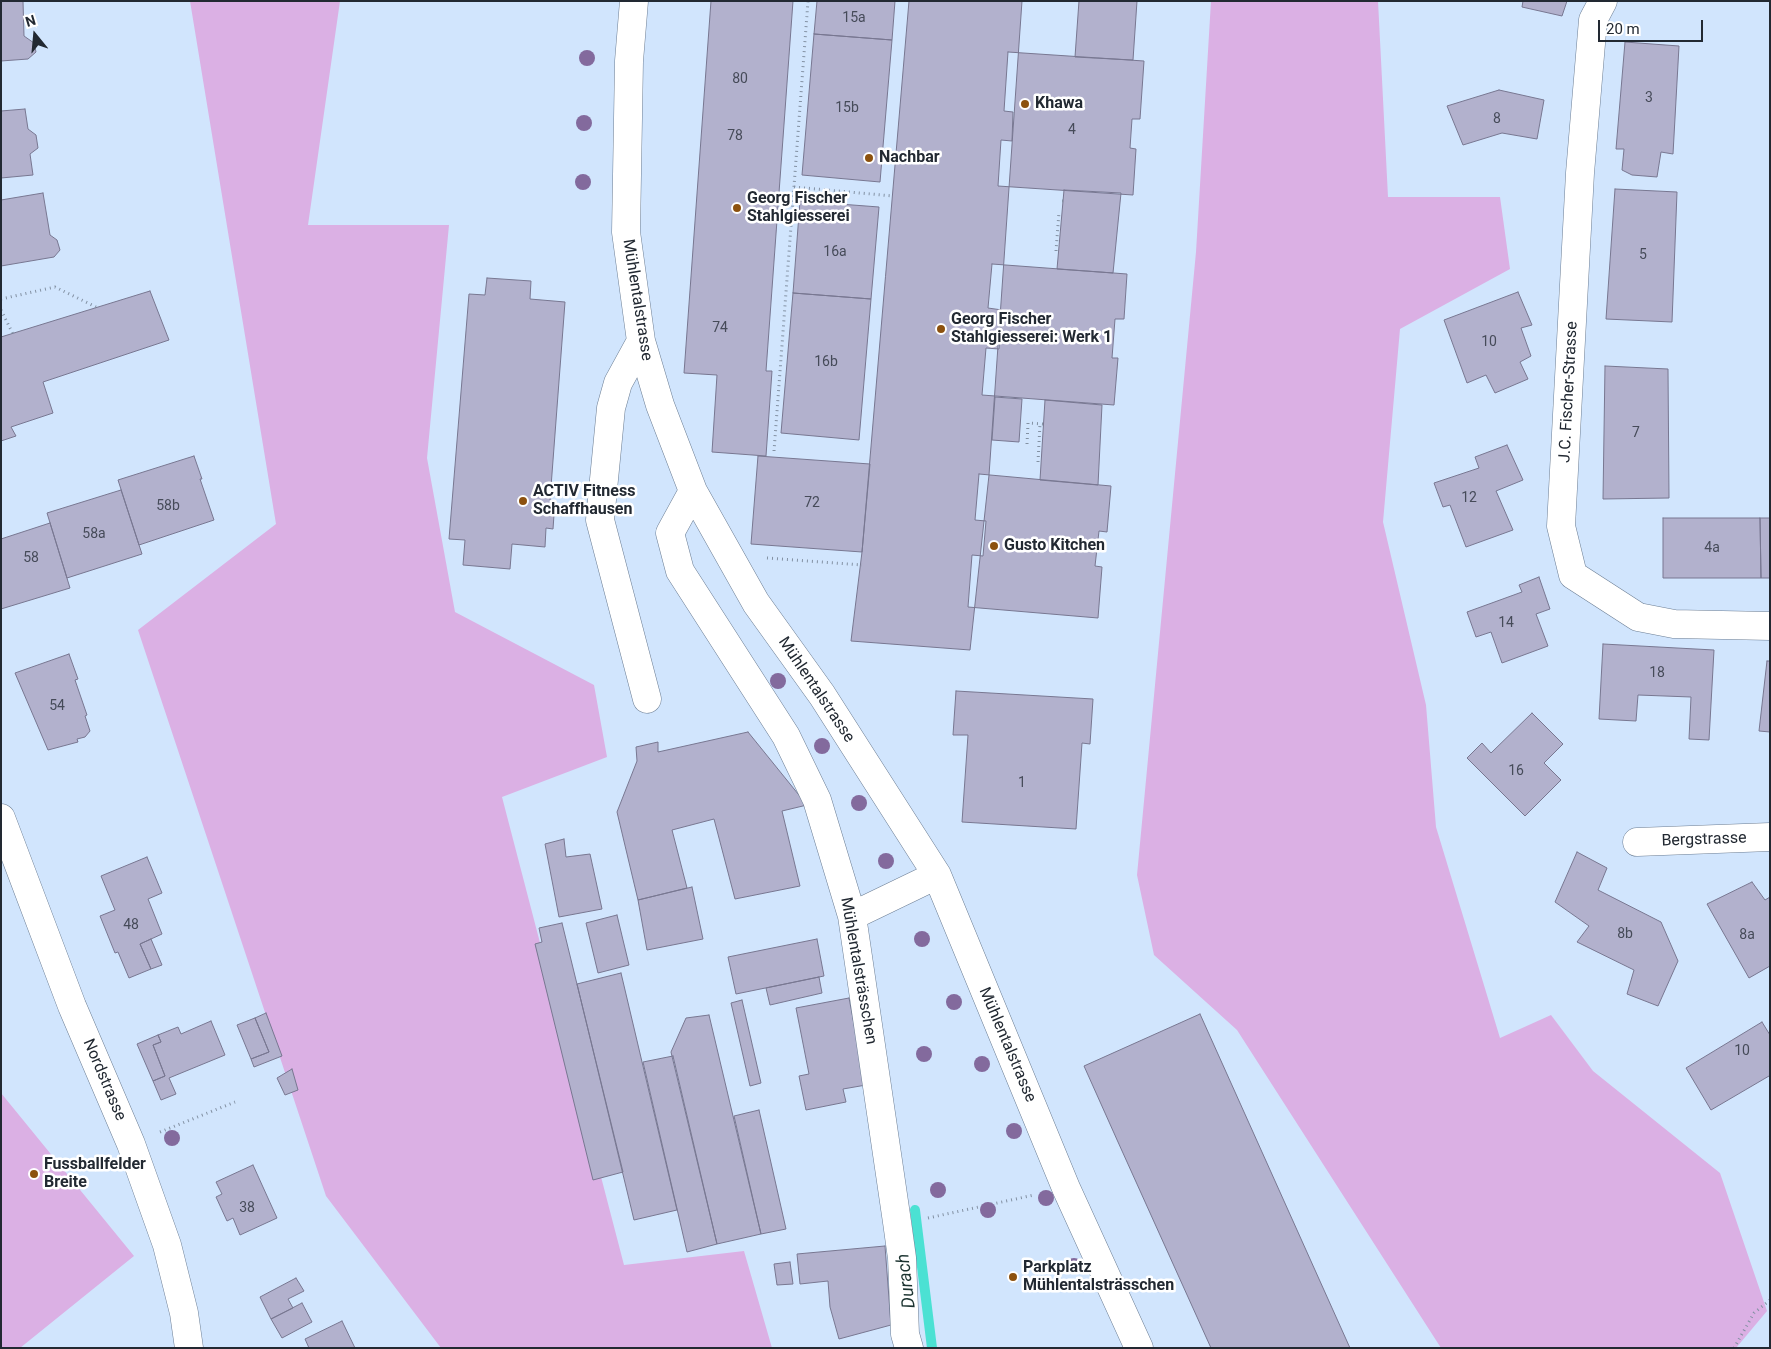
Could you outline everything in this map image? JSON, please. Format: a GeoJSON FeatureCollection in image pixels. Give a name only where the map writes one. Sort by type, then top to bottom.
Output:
{"type":"FeatureCollection","features":[{"type":"Feature","properties":{"kind":"street","name":"Mühlentalstrasse"},"geometry":{"type":"LineString","coordinates":[[634,1],[629,61],[626,232],[641,341],[660,405],[692,491],[756,603],[822,695],[937,875],[1066,1188],[1138,1348]]}},
{"type":"Feature","properties":{"kind":"street","name":"J.C. Fischer-Strasse"},"geometry":{"type":"LineString","coordinates":[[1603,1],[1593,20],[1580,173],[1561,526],[1573,575],[1638,617],[1674,624],[1770,626]]}},
{"type":"Feature","properties":{"kind":"street"},"geometry":{"type":"LineString","coordinates":[[641,341],[618,384],[611,408],[600,520],[647,699]]}},
{"type":"Feature","properties":{"kind":"street","name":"Mühlentalsträsschen"},"geometry":{"type":"LineString","coordinates":[[692,491],[670,533],[680,571],[786,736],[817,800],[852,916],[902,1258],[905,1334],[909,1348]]}},
{"type":"Feature","properties":{"kind":"street","name":"Nordstrasse"},"geometry":{"type":"LineString","coordinates":[[1,818],[72,1006],[131,1144],[164,1236],[184,1313],[189,1348]]}},
{"type":"Feature","properties":{"kind":"street","name":"Bergstrasse"},"geometry":{"type":"LineString","coordinates":[[1637,842],[1770,837]]}},
{"type":"Feature","properties":{"kind":"street"},"geometry":{"type":"LineString","coordinates":[[852,916],[937,875]]}},
{"type":"Feature","properties":{"kind":"path"},"geometry":{"type":"LineString","coordinates":[[774,451],[808,1]]}},
{"type":"Feature","properties":{"kind":"path"},"geometry":{"type":"LineString","coordinates":[[794,187],[893,196]]}},
{"type":"Feature","properties":{"kind":"path"},"geometry":{"type":"LineString","coordinates":[[1056,251],[1059,212]]}},
{"type":"Feature","properties":{"kind":"path"},"geometry":{"type":"LineString","coordinates":[[1,299],[55,287],[96,307]]}},
{"type":"Feature","properties":{"kind":"path"},"geometry":{"type":"LineString","coordinates":[[1,310],[13,334]]}},
{"type":"Feature","properties":{"kind":"path"},"geometry":{"type":"LineString","coordinates":[[1027,444],[1028,423],[1042,424],[1038,462]]}},
{"type":"Feature","properties":{"kind":"path"},"geometry":{"type":"LineString","coordinates":[[765,558],[862,565]]}},
{"type":"Feature","properties":{"kind":"path"},"geometry":{"type":"LineString","coordinates":[[159,1133],[235,1102]]}},
{"type":"Feature","properties":{"kind":"path"},"geometry":{"type":"LineString","coordinates":[[934,1218],[1066,1188]]}},
{"type":"Feature","properties":{"kind":"path"},"geometry":{"type":"LineString","coordinates":[[1734,1348],[1754,1313],[1770,1300]]}},
{"type":"Feature","properties":{"kind":"shaded area"},"geometry":{"type":"Polygon","coordinates":[[[190,1],[340,1],[308,225],[449,225],[427,458],[455,612],[594,685],[607,757],[502,797],[624,1265],[744,1251],[772,1348],[441,1348],[326,1196],[138,630],[276,524],[190,1]]]}},
{"type":"Feature","properties":{"kind":"shaded area"},"geometry":{"type":"Polygon","coordinates":[[[1211,1],[1378,1],[1388,197],[1500,197],[1510,269],[1400,329],[1383,522],[1426,705],[1436,827],[1500,1038],[1551,1015],[1593,1071],[1720,1173],[1767,1311],[1736,1348],[1441,1348],[1237,1030],[1154,955],[1137,875],[1196,252],[1211,1]]]}},
{"type":"Feature","properties":{"kind":"shaded area","name":"Fussballfelder Breite"},"geometry":{"type":"Polygon","coordinates":[[[1,1093],[134,1256],[20,1348],[1,1348],[1,1093]]]}},
{"type":"Feature","properties":{"kind":"building"},"geometry":{"type":"Polygon","coordinates":[[[1,1],[23,1],[24,36],[34,43],[36,52],[28,59],[1,61],[1,1]]]}},
{"type":"Feature","properties":{"kind":"building","name":"Georg Fischer Stahlgiesserei"},"geometry":{"type":"Polygon","coordinates":[[[711,1],[793,1],[766,371],[772,371],[766,456],[712,452],[717,375],[684,373],[711,1]]]}},
{"type":"Feature","properties":{"kind":"building"},"geometry":{"type":"Polygon","coordinates":[[[817,1],[895,1],[892,40],[814,34],[817,1]]]}},
{"type":"Feature","properties":{"kind":"building","name":"Georg Fischer Stahlgiesserei: Werk 1"},"geometry":{"type":"Polygon","coordinates":[[[909,1],[1022,1],[989,475],[970,650],[851,641],[862,552],[909,1]]]}},
{"type":"Feature","properties":{"kind":"building"},"geometry":{"type":"Polygon","coordinates":[[[1079,1],[1137,1],[1133,60],[1075,57],[1079,1]]]}},
{"type":"Feature","properties":{"kind":"building"},"geometry":{"type":"Polygon","coordinates":[[[1523,1],[1567,1],[1562,16],[1522,7],[1523,1]]]}},
{"type":"Feature","properties":{"kind":"building"},"geometry":{"type":"Polygon","coordinates":[[[814,34],[892,40],[880,182],[802,175],[814,34]]]}},
{"type":"Feature","properties":{"kind":"building"},"geometry":{"type":"Polygon","coordinates":[[[1625,42],[1679,46],[1673,154],[1661,152],[1657,177],[1632,175],[1622,170],[1624,149],[1616,149],[1625,42]]]}},
{"type":"Feature","properties":{"kind":"building"},"geometry":{"type":"Polygon","coordinates":[[[1008,52],[1144,61],[1140,119],[1132,119],[1130,148],[1136,149],[1133,195],[998,186],[1001,140],[1012,141],[1013,112],[1004,111],[1008,52]]]}},
{"type":"Feature","properties":{"kind":"building"},"geometry":{"type":"Polygon","coordinates":[[[1499,90],[1544,100],[1537,139],[1502,133],[1463,145],[1447,106],[1499,90]]]}},
{"type":"Feature","properties":{"kind":"building"},"geometry":{"type":"Polygon","coordinates":[[[25,109],[28,129],[36,135],[38,148],[30,154],[33,175],[1,178],[1,111],[25,109]]]}},
{"type":"Feature","properties":{"kind":"building"},"geometry":{"type":"Polygon","coordinates":[[[1615,189],[1677,192],[1672,322],[1606,319],[1615,189]]]}},
{"type":"Feature","properties":{"kind":"building"},"geometry":{"type":"Polygon","coordinates":[[[1064,190],[1121,193],[1113,273],[1057,269],[1064,190]]]}},
{"type":"Feature","properties":{"kind":"building"},"geometry":{"type":"Polygon","coordinates":[[[43,193],[50,235],[57,240],[60,250],[54,257],[1,266],[1,200],[43,193]]]}},
{"type":"Feature","properties":{"kind":"building"},"geometry":{"type":"Polygon","coordinates":[[[800,201],[879,207],[871,299],[793,293],[800,201]]]}},
{"type":"Feature","properties":{"kind":"building"},"geometry":{"type":"Polygon","coordinates":[[[992,264],[1127,274],[1124,319],[1115,319],[1112,358],[1118,358],[1114,405],[982,395],[986,348],[999,349],[1002,310],[988,308],[992,264]]]}},
{"type":"Feature","properties":{"kind":"building"},"geometry":{"type":"Polygon","coordinates":[[[487,278],[531,281],[530,299],[565,302],[550,500],[555,501],[553,529],[546,528],[545,547],[512,544],[510,569],[463,565],[465,540],[449,539],[469,294],[485,295],[487,278]]]}},
{"type":"Feature","properties":{"kind":"building"},"geometry":{"type":"Polygon","coordinates":[[[150,291],[169,340],[43,382],[53,413],[11,427],[16,436],[1,441],[1,337],[150,291]]]}},
{"type":"Feature","properties":{"kind":"building"},"geometry":{"type":"Polygon","coordinates":[[[1518,292],[1532,325],[1521,328],[1531,356],[1520,362],[1528,379],[1495,393],[1486,375],[1467,383],[1444,320],[1518,292]]]}},
{"type":"Feature","properties":{"kind":"building"},"geometry":{"type":"Polygon","coordinates":[[[793,293],[871,299],[859,440],[781,433],[793,293]]]}},
{"type":"Feature","properties":{"kind":"building"},"geometry":{"type":"Polygon","coordinates":[[[1605,366],[1668,369],[1669,498],[1603,499],[1605,366]]]}},
{"type":"Feature","properties":{"kind":"building"},"geometry":{"type":"Polygon","coordinates":[[[995,397],[1022,399],[1019,442],[992,440],[995,397]]]}},
{"type":"Feature","properties":{"kind":"building"},"geometry":{"type":"Polygon","coordinates":[[[1045,400],[1102,405],[1098,485],[1040,480],[1045,400]]]}},
{"type":"Feature","properties":{"kind":"building"},"geometry":{"type":"Polygon","coordinates":[[[1507,445],[1523,480],[1496,491],[1513,530],[1466,547],[1450,505],[1443,507],[1434,483],[1479,468],[1475,457],[1507,445]]]}},
{"type":"Feature","properties":{"kind":"building"},"geometry":{"type":"Polygon","coordinates":[[[194,456],[214,520],[139,545],[118,480],[194,456]]]}},
{"type":"Feature","properties":{"kind":"building"},"geometry":{"type":"Polygon","coordinates":[[[758,456],[870,464],[862,552],[751,544],[758,456]]]}},
{"type":"Feature","properties":{"kind":"building"},"geometry":{"type":"Polygon","coordinates":[[[979,474],[1111,486],[1107,532],[1099,531],[1095,566],[1102,567],[1098,618],[968,607],[972,555],[983,556],[986,521],[975,520],[979,474]]]}},
{"type":"Feature","properties":{"kind":"building"},"geometry":{"type":"Polygon","coordinates":[[[121,490],[142,554],[67,578],[47,513],[121,490]]]}},
{"type":"Feature","properties":{"kind":"building"},"geometry":{"type":"Polygon","coordinates":[[[1663,518],[1760,518],[1761,578],[1663,578],[1663,518]]]}},
{"type":"Feature","properties":{"kind":"building"},"geometry":{"type":"Polygon","coordinates":[[[1760,518],[1770,518],[1770,578],[1761,578],[1760,518]]]}},
{"type":"Feature","properties":{"kind":"building"},"geometry":{"type":"Polygon","coordinates":[[[50,523],[70,588],[1,609],[1,539],[50,523]]]}},
{"type":"Feature","properties":{"kind":"building"},"geometry":{"type":"Polygon","coordinates":[[[1539,577],[1550,609],[1536,614],[1548,646],[1502,663],[1491,632],[1476,637],[1467,612],[1522,592],[1519,585],[1539,577]]]}},
{"type":"Feature","properties":{"kind":"building"},"geometry":{"type":"Polygon","coordinates":[[[1603,644],[1714,650],[1709,740],[1689,739],[1691,697],[1638,695],[1636,721],[1599,719],[1603,644]]]}},
{"type":"Feature","properties":{"kind":"building"},"geometry":{"type":"Polygon","coordinates":[[[69,654],[78,679],[75,680],[87,715],[85,716],[90,731],[85,737],[77,739],[78,742],[48,750],[15,673],[69,654]]]}},
{"type":"Feature","properties":{"kind":"building"},"geometry":{"type":"Polygon","coordinates":[[[1767,661],[1770,661],[1770,732],[1759,731],[1767,661]]]}},
{"type":"Feature","properties":{"kind":"building"},"geometry":{"type":"Polygon","coordinates":[[[956,691],[1093,699],[1090,744],[1082,743],[1076,829],[962,822],[968,735],[953,735],[956,691]]]}},
{"type":"Feature","properties":{"kind":"building"},"geometry":{"type":"Polygon","coordinates":[[[1532,713],[1563,744],[1544,763],[1561,780],[1525,816],[1467,758],[1482,743],[1491,753],[1532,713]]]}},
{"type":"Feature","properties":{"kind":"building"},"geometry":{"type":"Polygon","coordinates":[[[748,732],[807,805],[782,811],[800,886],[735,899],[714,819],[672,830],[687,888],[638,900],[617,812],[637,761],[636,747],[658,742],[658,752],[748,732]]]}},
{"type":"Feature","properties":{"kind":"building"},"geometry":{"type":"Polygon","coordinates":[[[564,839],[566,857],[590,854],[602,909],[559,917],[545,844],[564,839]]]}},
{"type":"Feature","properties":{"kind":"building"},"geometry":{"type":"Polygon","coordinates":[[[1577,852],[1607,868],[1598,890],[1661,922],[1678,961],[1658,1006],[1627,994],[1634,970],[1577,942],[1589,926],[1555,902],[1577,852]]]}},
{"type":"Feature","properties":{"kind":"building"},"geometry":{"type":"Polygon","coordinates":[[[147,857],[162,893],[148,899],[162,934],[140,944],[151,969],[129,978],[118,952],[115,953],[100,916],[115,910],[101,876],[147,857]]]}},
{"type":"Feature","properties":{"kind":"building"},"geometry":{"type":"Polygon","coordinates":[[[1752,882],[1765,900],[1770,897],[1770,966],[1749,978],[1707,904],[1752,882]]]}},
{"type":"Feature","properties":{"kind":"building"},"geometry":{"type":"Polygon","coordinates":[[[692,887],[703,939],[647,950],[638,900],[692,887]]]}},
{"type":"Feature","properties":{"kind":"building"},"geometry":{"type":"Polygon","coordinates":[[[617,915],[629,965],[598,973],[586,923],[617,915]]]}},
{"type":"Feature","properties":{"kind":"building"},"geometry":{"type":"Polygon","coordinates":[[[562,923],[623,1172],[593,1180],[535,944],[542,942],[539,928],[562,923]]]}},
{"type":"Feature","properties":{"kind":"building"},"geometry":{"type":"Polygon","coordinates":[[[151,939],[162,965],[151,969],[140,944],[151,939]]]}},
{"type":"Feature","properties":{"kind":"building"},"geometry":{"type":"Polygon","coordinates":[[[817,939],[824,976],[736,994],[728,957],[817,939]]]}},
{"type":"Feature","properties":{"kind":"building"},"geometry":{"type":"Polygon","coordinates":[[[621,973],[677,1210],[634,1220],[577,984],[621,973]]]}},
{"type":"Feature","properties":{"kind":"building"},"geometry":{"type":"Polygon","coordinates":[[[819,977],[822,993],[770,1005],[766,988],[819,977]]]}},
{"type":"Feature","properties":{"kind":"building"},"geometry":{"type":"Polygon","coordinates":[[[849,998],[866,1085],[843,1089],[846,1102],[806,1110],[799,1076],[809,1074],[796,1008],[849,998]]]}},
{"type":"Feature","properties":{"kind":"building"},"geometry":{"type":"Polygon","coordinates":[[[742,1000],[761,1083],[750,1086],[731,1003],[742,1000]]]}},
{"type":"Feature","properties":{"kind":"building"},"geometry":{"type":"Polygon","coordinates":[[[266,1013],[282,1056],[254,1067],[251,1059],[269,1052],[255,1018],[266,1013]]]}},
{"type":"Feature","properties":{"kind":"building"},"geometry":{"type":"Polygon","coordinates":[[[1200,1014],[1350,1348],[1211,1348],[1118,1142],[1084,1066],[1200,1014]]]}},
{"type":"Feature","properties":{"kind":"building"},"geometry":{"type":"Polygon","coordinates":[[[709,1015],[761,1234],[717,1244],[671,1052],[686,1018],[709,1015]]]}},
{"type":"Feature","properties":{"kind":"building"},"geometry":{"type":"Polygon","coordinates":[[[255,1018],[269,1052],[251,1059],[237,1025],[255,1018]]]}},
{"type":"Feature","properties":{"kind":"building"},"geometry":{"type":"Polygon","coordinates":[[[211,1021],[225,1055],[169,1078],[176,1094],[161,1100],[153,1081],[165,1076],[153,1045],[161,1042],[158,1035],[178,1027],[181,1034],[211,1021]]]}},
{"type":"Feature","properties":{"kind":"building"},"geometry":{"type":"Polygon","coordinates":[[[1762,1022],[1770,1035],[1770,1078],[1769,1076],[1711,1110],[1686,1068],[1762,1022]]]}},
{"type":"Feature","properties":{"kind":"building"},"geometry":{"type":"Polygon","coordinates":[[[158,1035],[161,1042],[153,1045],[165,1076],[153,1081],[137,1044],[158,1035]]]}},
{"type":"Feature","properties":{"kind":"building"},"geometry":{"type":"Polygon","coordinates":[[[673,1056],[717,1244],[687,1252],[643,1062],[673,1056]]]}},
{"type":"Feature","properties":{"kind":"building"},"geometry":{"type":"Polygon","coordinates":[[[292,1069],[298,1090],[285,1095],[277,1078],[292,1069]]]}},
{"type":"Feature","properties":{"kind":"building"},"geometry":{"type":"Polygon","coordinates":[[[759,1110],[786,1229],[761,1234],[734,1116],[759,1110]]]}},
{"type":"Feature","properties":{"kind":"building"},"geometry":{"type":"Polygon","coordinates":[[[253,1165],[277,1218],[240,1235],[233,1218],[227,1221],[216,1197],[222,1194],[216,1182],[253,1165]]]}},
{"type":"Feature","properties":{"kind":"building"},"geometry":{"type":"Polygon","coordinates":[[[885,1246],[891,1325],[839,1339],[830,1307],[828,1281],[800,1284],[797,1254],[885,1246]]]}},
{"type":"Feature","properties":{"kind":"building"},"geometry":{"type":"Polygon","coordinates":[[[790,1262],[793,1284],[777,1285],[774,1264],[790,1262]]]}},
{"type":"Feature","properties":{"kind":"building"},"geometry":{"type":"Polygon","coordinates":[[[296,1278],[304,1291],[288,1299],[293,1308],[271,1319],[260,1297],[296,1278]]]}},
{"type":"Feature","properties":{"kind":"building"},"geometry":{"type":"Polygon","coordinates":[[[302,1303],[312,1322],[282,1338],[271,1319],[302,1303]]]}},
{"type":"Feature","properties":{"kind":"building"},"geometry":{"type":"Polygon","coordinates":[[[342,1321],[355,1348],[309,1348],[305,1339],[342,1321]]]}},
{"type":"Feature","properties":{"kind":"waterway","name":"Durach"},"geometry":{"type":"LineString","coordinates":[[915,1210],[932,1348]]}},
{"type":"Feature","properties":{"kind":"place","name":"Khawa"},"geometry":{"type":"Point","coordinates":[1025,104]}},
{"type":"Feature","properties":{"kind":"place","name":"Nachbar"},"geometry":{"type":"Point","coordinates":[869,158]}},
{"type":"Feature","properties":{"kind":"place","name":"Georg Fischer Stahlgiesserei"},"geometry":{"type":"Point","coordinates":[737,208]}},
{"type":"Feature","properties":{"kind":"place","name":"Georg Fischer Stahlgiesserei: Werk 1"},"geometry":{"type":"Point","coordinates":[941,329]}},
{"type":"Feature","properties":{"kind":"place","name":"ACTIV Fitness Schaffhausen"},"geometry":{"type":"Point","coordinates":[523,501]}},
{"type":"Feature","properties":{"kind":"place","name":"Gusto Kitchen"},"geometry":{"type":"Point","coordinates":[994,546]}},
{"type":"Feature","properties":{"kind":"place","name":"Fussballfelder Breite"},"geometry":{"type":"Point","coordinates":[34,1174]}},
{"type":"Feature","properties":{"kind":"place","name":"Parkplatz Mühlentalsträsschen"},"geometry":{"type":"Point","coordinates":[1013,1277]}}]}
